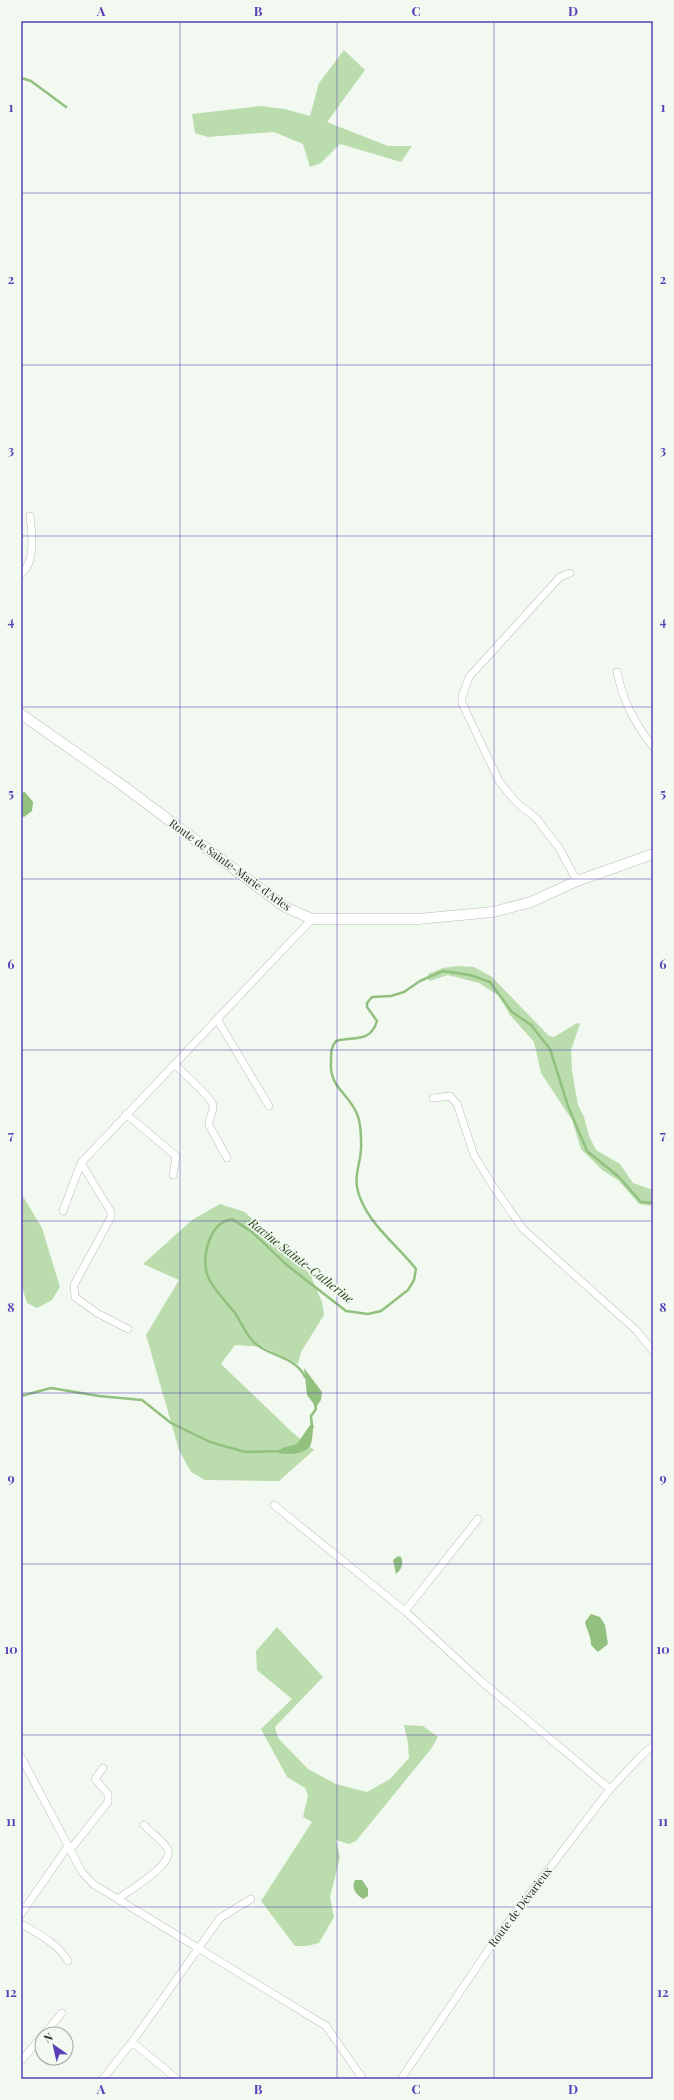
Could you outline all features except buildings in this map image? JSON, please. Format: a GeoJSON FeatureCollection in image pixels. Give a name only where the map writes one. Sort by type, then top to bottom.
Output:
{"type":"FeatureCollection","features":[{"type":"Feature","properties":{"kind":"main road","name":"Route de Sainte-Marie d'Arles"},"geometry":{"type":"LineString","coordinates":[[21,714],[122,785],[285,907],[312,919],[418,918],[493,912],[531,902],[577,881],[653,854]]}},
{"type":"Feature","properties":{"kind":"street"},"geometry":{"type":"LineString","coordinates":[[21,574],[26,570],[29,562],[32,534],[30,516]]}},
{"type":"Feature","properties":{"kind":"street"},"geometry":{"type":"LineString","coordinates":[[570,573],[560,577],[469,677],[462,697],[462,703],[498,781],[516,802],[536,818],[559,848],[577,881]]}},
{"type":"Feature","properties":{"kind":"street"},"geometry":{"type":"LineString","coordinates":[[617,672],[619,684],[634,723],[653,747]]}},
{"type":"Feature","properties":{"kind":"street"},"geometry":{"type":"LineString","coordinates":[[63,1211],[81,1163],[312,919]]}},
{"type":"Feature","properties":{"kind":"street"},"geometry":{"type":"LineString","coordinates":[[217,1019],[269,1106]]}},
{"type":"Feature","properties":{"kind":"street"},"geometry":{"type":"LineString","coordinates":[[174,1064],[211,1101],[213,1111],[208,1120],[209,1126],[227,1158]]}},
{"type":"Feature","properties":{"kind":"street"},"geometry":{"type":"LineString","coordinates":[[433,1098],[450,1096],[457,1104],[474,1155],[523,1229],[636,1330],[653,1351]]}},
{"type":"Feature","properties":{"kind":"street"},"geometry":{"type":"LineString","coordinates":[[126,1114],[176,1156],[173,1175]]}},
{"type":"Feature","properties":{"kind":"street"},"geometry":{"type":"LineString","coordinates":[[81,1163],[111,1212],[111,1217],[76,1280],[74,1294],[75,1297],[97,1313],[128,1329]]}},
{"type":"Feature","properties":{"kind":"street"},"geometry":{"type":"LineString","coordinates":[[274,1505],[405,1611],[481,1681],[610,1789]]}},
{"type":"Feature","properties":{"kind":"street"},"geometry":{"type":"LineString","coordinates":[[405,1611],[478,1519]]}},
{"type":"Feature","properties":{"kind":"street","name":"Route de Dévarieux"},"geometry":{"type":"LineString","coordinates":[[401,2079],[497,1937],[610,1789],[643,1754],[653,1746]]}},
{"type":"Feature","properties":{"kind":"street"},"geometry":{"type":"LineString","coordinates":[[21,1757],[82,1872],[93,1884],[119,1898],[198,1949],[326,2026],[363,2079]]}},
{"type":"Feature","properties":{"kind":"street"},"geometry":{"type":"LineString","coordinates":[[21,1914],[70,1848],[108,1802],[108,1794],[96,1779],[103,1768]]}},
{"type":"Feature","properties":{"kind":"street"},"geometry":{"type":"LineString","coordinates":[[119,1898],[160,1869],[167,1860],[168,1854],[166,1847],[144,1825]]}},
{"type":"Feature","properties":{"kind":"street"},"geometry":{"type":"LineString","coordinates":[[103,2079],[132,2042],[220,1918],[251,1899]]}},
{"type":"Feature","properties":{"kind":"street"},"geometry":{"type":"LineString","coordinates":[[21,1924],[51,1942],[62,1951],[68,1961]]}},
{"type":"Feature","properties":{"kind":"street"},"geometry":{"type":"LineString","coordinates":[[51,2026],[62,2013]]}},
{"type":"Feature","properties":{"kind":"street"},"geometry":{"type":"LineString","coordinates":[[132,2042],[177,2079]]}},
{"type":"Feature","properties":{"kind":"street"},"geometry":{"type":"LineString","coordinates":[[21,2061],[34,2046]]}},
{"type":"Feature","properties":{"kind":"shaded area"},"geometry":{"type":"Polygon","coordinates":[[[344,50],[365,70],[327,122],[388,146],[412,146],[401,162],[340,144],[321,163],[310,167],[303,144],[274,132],[208,137],[195,133],[192,114],[261,106],[285,109],[310,116],[319,83],[344,50]]]}},
{"type":"Feature","properties":{"kind":"shaded area"},"geometry":{"type":"Polygon","coordinates":[[[25,792],[33,802],[32,811],[24,817],[21,816],[21,793],[25,792]]]}},
{"type":"Feature","properties":{"kind":"shaded area"},"geometry":{"type":"Polygon","coordinates":[[[457,966],[474,967],[492,977],[549,1036],[554,1037],[577,1023],[580,1024],[571,1050],[572,1071],[578,1105],[584,1117],[589,1136],[596,1150],[620,1164],[633,1183],[653,1190],[653,1206],[639,1204],[618,1180],[602,1170],[581,1149],[572,1120],[541,1073],[534,1042],[510,1015],[499,996],[479,983],[448,975],[429,981],[428,974],[443,968],[457,966]]]}},
{"type":"Feature","properties":{"kind":"shaded area"},"geometry":{"type":"Polygon","coordinates":[[[21,1193],[42,1228],[60,1287],[52,1300],[37,1308],[27,1303],[21,1284],[21,1193]]]}},
{"type":"Feature","properties":{"kind":"shaded area"},"geometry":{"type":"Polygon","coordinates":[[[220,1204],[245,1212],[310,1274],[322,1302],[324,1315],[301,1352],[298,1364],[263,1347],[235,1345],[221,1364],[292,1432],[314,1450],[279,1481],[205,1480],[191,1472],[179,1450],[146,1335],[179,1280],[143,1264],[192,1220],[220,1204]]]}},
{"type":"Feature","properties":{"kind":"shaded area"},"geometry":{"type":"Polygon","coordinates":[[[304,1368],[322,1392],[321,1400],[316,1407],[307,1395],[304,1368]]]}},
{"type":"Feature","properties":{"kind":"shaded area"},"geometry":{"type":"Polygon","coordinates":[[[310,1425],[314,1425],[312,1442],[309,1448],[296,1453],[278,1453],[282,1448],[297,1444],[310,1425]]]}},
{"type":"Feature","properties":{"kind":"shaded area"},"geometry":{"type":"Polygon","coordinates":[[[398,1556],[401,1557],[402,1564],[401,1569],[396,1574],[393,1560],[398,1556]]]}},
{"type":"Feature","properties":{"kind":"shaded area"},"geometry":{"type":"Polygon","coordinates":[[[591,1614],[600,1617],[605,1625],[608,1644],[598,1652],[591,1645],[585,1622],[591,1614]]]}},
{"type":"Feature","properties":{"kind":"shaded area"},"geometry":{"type":"Polygon","coordinates":[[[277,1627],[323,1677],[275,1727],[278,1738],[308,1769],[336,1784],[367,1792],[390,1779],[409,1758],[408,1743],[404,1725],[423,1726],[438,1737],[431,1749],[356,1841],[349,1844],[336,1840],[340,1857],[330,1897],[334,1917],[319,1943],[307,1946],[295,1946],[261,1901],[312,1822],[303,1817],[308,1795],[305,1788],[287,1777],[261,1729],[292,1699],[257,1670],[256,1651],[277,1627]]]}},
{"type":"Feature","properties":{"kind":"shaded area"},"geometry":{"type":"Polygon","coordinates":[[[355,1880],[362,1880],[368,1889],[368,1896],[363,1899],[354,1889],[355,1880]]]}},
{"type":"Feature","properties":{"kind":"waterway"},"geometry":{"type":"LineString","coordinates":[[21,78],[31,81],[66,107]]}},
{"type":"Feature","properties":{"kind":"waterway","name":"Ravine Sainte-Catherine"},"geometry":{"type":"LineString","coordinates":[[305,1377],[297,1366],[286,1359],[260,1347],[252,1340],[235,1313],[210,1281],[205,1264],[206,1253],[209,1241],[215,1230],[224,1222],[232,1219],[252,1232],[288,1266],[346,1311],[368,1314],[381,1311],[408,1290],[414,1280],[416,1269],[379,1228],[366,1210],[361,1200],[357,1183],[361,1149],[361,1131],[359,1120],[349,1100],[336,1084],[331,1070],[332,1050],[336,1041],[360,1038],[370,1033],[374,1028],[377,1021],[367,1007],[367,1003],[372,997],[391,996],[404,992],[420,981],[443,971],[470,975],[490,982],[512,1012],[531,1025],[550,1049],[568,1106],[587,1151],[619,1177],[641,1202],[653,1203]]}},
{"type":"Feature","properties":{"kind":"waterway","name":"Ravine Sainte-Catherine"},"geometry":{"type":"LineString","coordinates":[[21,1396],[51,1388],[99,1396],[142,1400],[171,1423],[210,1442],[245,1452],[282,1451]]}},
{"type":"Feature","properties":{"kind":"waterway","name":"Ravine Sainte-Catherine"},"geometry":{"type":"LineString","coordinates":[[312,1427],[311,1416],[316,1409],[315,1404]]}}]}
